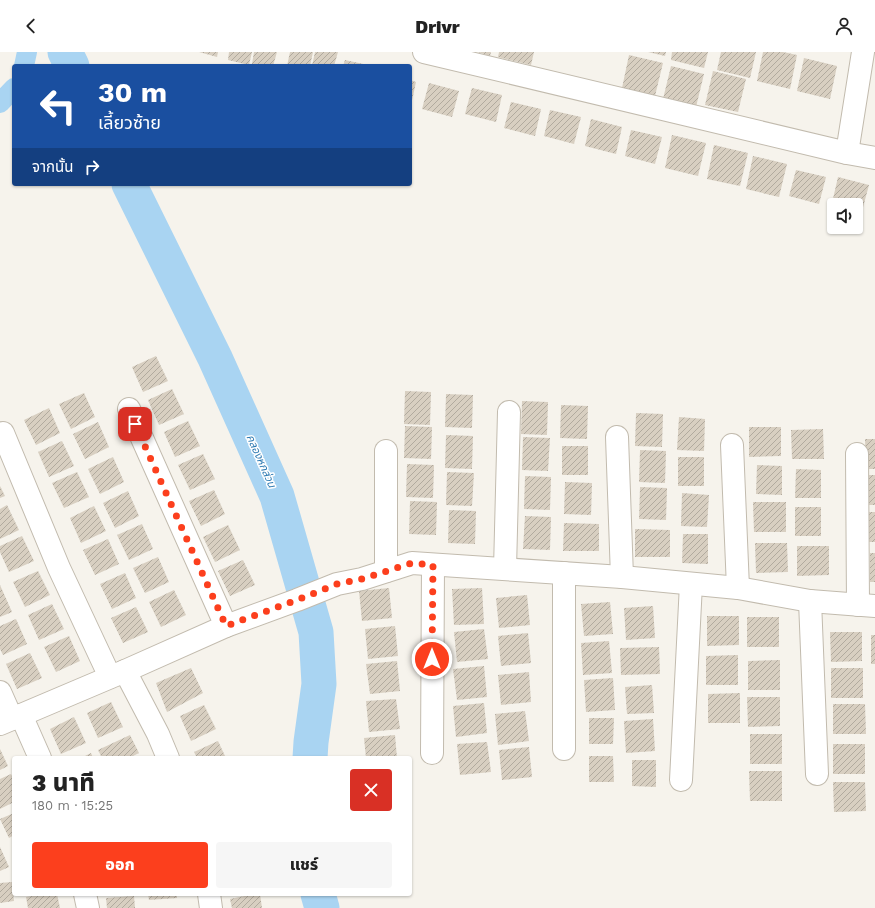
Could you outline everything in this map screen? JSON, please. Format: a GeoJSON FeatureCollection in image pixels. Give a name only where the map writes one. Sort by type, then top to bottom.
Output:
{"type":"FeatureCollection","features":[{"type":"Feature","properties":{"kind":"street"},"geometry":{"type":"LineString","coordinates":[[424,52],[847,153],[875,158]]}},
{"type":"Feature","properties":{"kind":"street"},"geometry":{"type":"LineString","coordinates":[[847,153],[863,52]]}},
{"type":"Feature","properties":{"kind":"street"},"geometry":{"type":"LineString","coordinates":[[129,409],[226,626]]}},
{"type":"Feature","properties":{"kind":"street"},"geometry":{"type":"LineString","coordinates":[[505,569],[509,412]]}},
{"type":"Feature","properties":{"kind":"street"},"geometry":{"type":"LineString","coordinates":[[3,433],[60,568],[117,674],[158,734],[167,756]]}},
{"type":"Feature","properties":{"kind":"street"},"geometry":{"type":"LineString","coordinates":[[616,437],[622,577]]}},
{"type":"Feature","properties":{"kind":"street"},"geometry":{"type":"LineString","coordinates":[[732,445],[738,588]]}},
{"type":"Feature","properties":{"kind":"street"},"geometry":{"type":"LineString","coordinates":[[386,451],[386,571]]}},
{"type":"Feature","properties":{"kind":"street"},"geometry":{"type":"LineString","coordinates":[[11,720],[226,626],[337,584],[362,579],[412,563],[622,577],[738,588],[810,601],[866,605],[857,454]]}},
{"type":"Feature","properties":{"kind":"street"},"geometry":{"type":"LineString","coordinates":[[432,753],[433,565]]}},
{"type":"Feature","properties":{"kind":"street"},"geometry":{"type":"LineString","coordinates":[[564,573],[564,749]]}},
{"type":"Feature","properties":{"kind":"street"},"geometry":{"type":"LineString","coordinates":[[681,780],[691,584]]}},
{"type":"Feature","properties":{"kind":"street"},"geometry":{"type":"LineString","coordinates":[[810,601],[817,774]]}},
{"type":"Feature","properties":{"kind":"street"},"geometry":{"type":"LineString","coordinates":[[0,692],[11,720],[38,756]]}},
{"type":"Feature","properties":{"kind":"street"},"geometry":{"type":"LineString","coordinates":[[85,896],[88,908]]}},
{"type":"Feature","properties":{"kind":"street"},"geometry":{"type":"LineString","coordinates":[[209,896],[211,908]]}},
{"type":"Feature","properties":{"kind":"building"},"geometry":{"type":"Polygon","coordinates":[[[199,52],[218,52],[217,57],[199,52]]]}},
{"type":"Feature","properties":{"kind":"building"},"geometry":{"type":"Polygon","coordinates":[[[229,52],[252,52],[249,64],[228,60],[229,52]]]}},
{"type":"Feature","properties":{"kind":"building"},"geometry":{"type":"Polygon","coordinates":[[[254,52],[277,52],[274,64],[252,64],[254,52]]]}},
{"type":"Feature","properties":{"kind":"building"},"geometry":{"type":"Polygon","coordinates":[[[290,52],[313,52],[310,64],[287,64],[290,52]]]}},
{"type":"Feature","properties":{"kind":"building"},"geometry":{"type":"Polygon","coordinates":[[[315,52],[338,52],[335,64],[312,64],[315,52]]]}},
{"type":"Feature","properties":{"kind":"building"},"geometry":{"type":"Polygon","coordinates":[[[478,52],[491,52],[490,56],[478,52]]]}},
{"type":"Feature","properties":{"kind":"building"},"geometry":{"type":"Polygon","coordinates":[[[499,52],[534,52],[531,65],[498,57],[499,52]]]}},
{"type":"Feature","properties":{"kind":"building"},"geometry":{"type":"Polygon","coordinates":[[[648,52],[666,52],[665,56],[648,52]]]}},
{"type":"Feature","properties":{"kind":"building"},"geometry":{"type":"Polygon","coordinates":[[[672,52],[708,52],[704,68],[671,60],[672,52]]]}},
{"type":"Feature","properties":{"kind":"building"},"geometry":{"type":"Polygon","coordinates":[[[721,52],[756,52],[750,78],[717,70],[721,52]]]}},
{"type":"Feature","properties":{"kind":"building"},"geometry":{"type":"Polygon","coordinates":[[[763,52],[783,52],[797,55],[790,89],[757,81],[763,52]]]}},
{"type":"Feature","properties":{"kind":"building"},"geometry":{"type":"Polygon","coordinates":[[[629,55],[663,63],[655,96],[622,88],[629,55]]]}},
{"type":"Feature","properties":{"kind":"building"},"geometry":{"type":"Polygon","coordinates":[[[804,58],[837,66],[830,99],[797,91],[804,58]]]}},
{"type":"Feature","properties":{"kind":"building"},"geometry":{"type":"Polygon","coordinates":[[[345,60],[363,64],[344,64],[345,60]]]}},
{"type":"Feature","properties":{"kind":"building"},"geometry":{"type":"Polygon","coordinates":[[[671,66],[704,74],[696,107],[663,99],[671,66]]]}},
{"type":"Feature","properties":{"kind":"building"},"geometry":{"type":"Polygon","coordinates":[[[713,71],[746,79],[738,112],[705,105],[713,71]]]}},
{"type":"Feature","properties":{"kind":"building"},"geometry":{"type":"Polygon","coordinates":[[[412,81],[416,82],[412,100],[412,81]]]}},
{"type":"Feature","properties":{"kind":"building"},"geometry":{"type":"Polygon","coordinates":[[[429,83],[459,91],[452,117],[422,109],[429,83]]]}},
{"type":"Feature","properties":{"kind":"building"},"geometry":{"type":"Polygon","coordinates":[[[472,88],[502,95],[496,122],[465,114],[472,88]]]}},
{"type":"Feature","properties":{"kind":"building"},"geometry":{"type":"Polygon","coordinates":[[[511,102],[541,109],[535,136],[504,128],[511,102]]]}},
{"type":"Feature","properties":{"kind":"building"},"geometry":{"type":"Polygon","coordinates":[[[550,110],[581,117],[574,144],[544,136],[550,110]]]}},
{"type":"Feature","properties":{"kind":"building"},"geometry":{"type":"Polygon","coordinates":[[[591,119],[622,127],[616,154],[585,146],[591,119]]]}},
{"type":"Feature","properties":{"kind":"building"},"geometry":{"type":"Polygon","coordinates":[[[631,130],[662,137],[655,164],[625,156],[631,130]]]}},
{"type":"Feature","properties":{"kind":"building"},"geometry":{"type":"Polygon","coordinates":[[[672,135],[706,143],[698,176],[665,168],[672,135]]]}},
{"type":"Feature","properties":{"kind":"building"},"geometry":{"type":"Polygon","coordinates":[[[714,145],[748,153],[740,186],[707,179],[714,145]]]}},
{"type":"Feature","properties":{"kind":"building"},"geometry":{"type":"Polygon","coordinates":[[[753,156],[787,164],[779,197],[746,189],[753,156]]]}},
{"type":"Feature","properties":{"kind":"building"},"geometry":{"type":"Polygon","coordinates":[[[796,170],[826,177],[819,204],[789,196],[796,170]]]}},
{"type":"Feature","properties":{"kind":"building"},"geometry":{"type":"Polygon","coordinates":[[[838,177],[869,185],[863,207],[863,198],[833,198],[838,177]]]}},
{"type":"Feature","properties":{"kind":"building"},"geometry":{"type":"Polygon","coordinates":[[[156,356],[168,381],[143,392],[132,367],[156,356]]]}},
{"type":"Feature","properties":{"kind":"building"},"geometry":{"type":"Polygon","coordinates":[[[172,389],[184,414],[159,425],[148,400],[172,389]]]}},
{"type":"Feature","properties":{"kind":"building"},"geometry":{"type":"Polygon","coordinates":[[[405,391],[431,392],[430,425],[404,424],[405,391]]]}},
{"type":"Feature","properties":{"kind":"building"},"geometry":{"type":"Polygon","coordinates":[[[84,393],[95,417],[71,429],[59,404],[84,393]]]}},
{"type":"Feature","properties":{"kind":"building"},"geometry":{"type":"Polygon","coordinates":[[[446,394],[473,395],[472,428],[445,427],[446,394]]]}},
{"type":"Feature","properties":{"kind":"building"},"geometry":{"type":"Polygon","coordinates":[[[522,401],[548,402],[547,435],[521,434],[522,401]]]}},
{"type":"Feature","properties":{"kind":"building"},"geometry":{"type":"Polygon","coordinates":[[[561,405],[588,406],[587,439],[560,438],[561,405]]]}},
{"type":"Feature","properties":{"kind":"building"},"geometry":{"type":"Polygon","coordinates":[[[49,408],[60,433],[36,445],[24,420],[49,408]]]}},
{"type":"Feature","properties":{"kind":"building"},"geometry":{"type":"Polygon","coordinates":[[[636,413],[663,414],[662,447],[635,446],[636,413]]]}},
{"type":"Feature","properties":{"kind":"building"},"geometry":{"type":"Polygon","coordinates":[[[679,417],[705,419],[704,451],[677,450],[679,417]]]}},
{"type":"Feature","properties":{"kind":"building"},"geometry":{"type":"Polygon","coordinates":[[[188,421],[200,446],[175,457],[164,432],[188,421]]]}},
{"type":"Feature","properties":{"kind":"building"},"geometry":{"type":"Polygon","coordinates":[[[98,422],[109,447],[85,459],[73,434],[98,422]]]}},
{"type":"Feature","properties":{"kind":"building"},"geometry":{"type":"Polygon","coordinates":[[[405,426],[432,427],[431,459],[404,458],[405,426]]]}},
{"type":"Feature","properties":{"kind":"building"},"geometry":{"type":"Polygon","coordinates":[[[749,427],[781,427],[781,456],[749,457],[749,427]]]}},
{"type":"Feature","properties":{"kind":"building"},"geometry":{"type":"Polygon","coordinates":[[[823,429],[824,459],[792,459],[791,430],[823,429]]]}},
{"type":"Feature","properties":{"kind":"building"},"geometry":{"type":"Polygon","coordinates":[[[446,435],[473,436],[472,469],[445,468],[446,435]]]}},
{"type":"Feature","properties":{"kind":"building"},"geometry":{"type":"Polygon","coordinates":[[[523,437],[550,438],[548,471],[522,470],[523,437]]]}},
{"type":"Feature","properties":{"kind":"building"},"geometry":{"type":"Polygon","coordinates":[[[865,439],[875,439],[875,469],[866,469],[865,439]]]}},
{"type":"Feature","properties":{"kind":"building"},"geometry":{"type":"Polygon","coordinates":[[[62,441],[74,466],[49,477],[38,452],[62,441]]]}},
{"type":"Feature","properties":{"kind":"building"},"geometry":{"type":"Polygon","coordinates":[[[562,446],[588,446],[588,475],[562,475],[562,446]]]}},
{"type":"Feature","properties":{"kind":"building"},"geometry":{"type":"Polygon","coordinates":[[[640,450],[666,451],[665,483],[639,482],[640,450]]]}},
{"type":"Feature","properties":{"kind":"building"},"geometry":{"type":"Polygon","coordinates":[[[203,454],[215,479],[190,490],[178,465],[203,454]]]}},
{"type":"Feature","properties":{"kind":"building"},"geometry":{"type":"Polygon","coordinates":[[[113,457],[124,482],[100,494],[88,469],[113,457]]]}},
{"type":"Feature","properties":{"kind":"building"},"geometry":{"type":"Polygon","coordinates":[[[678,457],[704,457],[704,486],[678,486],[678,457]]]}},
{"type":"Feature","properties":{"kind":"building"},"geometry":{"type":"Polygon","coordinates":[[[407,464],[434,465],[433,498],[406,497],[407,464]]]}},
{"type":"Feature","properties":{"kind":"building"},"geometry":{"type":"Polygon","coordinates":[[[757,465],[782,466],[782,495],[756,494],[757,465]]]}},
{"type":"Feature","properties":{"kind":"building"},"geometry":{"type":"Polygon","coordinates":[[[796,469],[821,470],[821,498],[795,498],[796,469]]]}},
{"type":"Feature","properties":{"kind":"building"},"geometry":{"type":"Polygon","coordinates":[[[77,472],[89,497],[64,508],[52,483],[77,472]]]}},
{"type":"Feature","properties":{"kind":"building"},"geometry":{"type":"Polygon","coordinates":[[[447,472],[474,473],[472,506],[446,505],[447,472]]]}},
{"type":"Feature","properties":{"kind":"building"},"geometry":{"type":"Polygon","coordinates":[[[867,475],[875,475],[875,505],[868,505],[867,475]]]}},
{"type":"Feature","properties":{"kind":"building"},"geometry":{"type":"Polygon","coordinates":[[[525,476],[551,477],[550,510],[524,509],[525,476]]]}},
{"type":"Feature","properties":{"kind":"building"},"geometry":{"type":"Polygon","coordinates":[[[565,482],[592,483],[591,515],[564,514],[565,482]]]}},
{"type":"Feature","properties":{"kind":"building"},"geometry":{"type":"Polygon","coordinates":[[[0,486],[5,496],[0,498],[0,486]]]}},
{"type":"Feature","properties":{"kind":"building"},"geometry":{"type":"Polygon","coordinates":[[[640,487],[667,488],[666,520],[639,519],[640,487]]]}},
{"type":"Feature","properties":{"kind":"building"},"geometry":{"type":"Polygon","coordinates":[[[214,490],[225,514],[201,526],[189,501],[214,490]]]}},
{"type":"Feature","properties":{"kind":"building"},"geometry":{"type":"Polygon","coordinates":[[[128,491],[139,516],[115,528],[103,503],[128,491]]]}},
{"type":"Feature","properties":{"kind":"building"},"geometry":{"type":"Polygon","coordinates":[[[682,493],[709,495],[707,527],[681,526],[682,493]]]}},
{"type":"Feature","properties":{"kind":"building"},"geometry":{"type":"Polygon","coordinates":[[[410,501],[437,502],[436,535],[409,534],[410,501]]]}},
{"type":"Feature","properties":{"kind":"building"},"geometry":{"type":"Polygon","coordinates":[[[753,502],[786,502],[786,532],[754,532],[753,502]]]}},
{"type":"Feature","properties":{"kind":"building"},"geometry":{"type":"Polygon","coordinates":[[[7,505],[19,530],[0,539],[0,509],[7,505]]]}},
{"type":"Feature","properties":{"kind":"building"},"geometry":{"type":"Polygon","coordinates":[[[94,506],[106,531],[81,543],[70,518],[94,506]]]}},
{"type":"Feature","properties":{"kind":"building"},"geometry":{"type":"Polygon","coordinates":[[[795,507],[821,507],[821,536],[795,536],[795,507]]]}},
{"type":"Feature","properties":{"kind":"building"},"geometry":{"type":"Polygon","coordinates":[[[449,510],[476,511],[475,544],[448,543],[449,510]]]}},
{"type":"Feature","properties":{"kind":"building"},"geometry":{"type":"Polygon","coordinates":[[[868,512],[875,512],[875,542],[869,542],[868,512]]]}},
{"type":"Feature","properties":{"kind":"building"},"geometry":{"type":"Polygon","coordinates":[[[525,516],[551,517],[550,550],[523,549],[525,516]]]}},
{"type":"Feature","properties":{"kind":"building"},"geometry":{"type":"Polygon","coordinates":[[[564,523],[599,524],[599,551],[563,551],[564,523]]]}},
{"type":"Feature","properties":{"kind":"building"},"geometry":{"type":"Polygon","coordinates":[[[142,524],[153,549],[129,560],[117,535],[142,524]]]}},
{"type":"Feature","properties":{"kind":"building"},"geometry":{"type":"Polygon","coordinates":[[[228,525],[240,550],[215,562],[203,537],[228,525]]]}},
{"type":"Feature","properties":{"kind":"building"},"geometry":{"type":"Polygon","coordinates":[[[635,529],[670,530],[670,557],[635,557],[635,529]]]}},
{"type":"Feature","properties":{"kind":"building"},"geometry":{"type":"Polygon","coordinates":[[[683,534],[708,534],[708,564],[682,563],[683,534]]]}},
{"type":"Feature","properties":{"kind":"building"},"geometry":{"type":"Polygon","coordinates":[[[22,536],[34,561],[9,572],[0,552],[0,546],[22,536]]]}},
{"type":"Feature","properties":{"kind":"building"},"geometry":{"type":"Polygon","coordinates":[[[108,539],[119,564],[95,575],[83,550],[108,539]]]}},
{"type":"Feature","properties":{"kind":"building"},"geometry":{"type":"Polygon","coordinates":[[[755,543],[787,543],[788,572],[756,573],[755,543]]]}},
{"type":"Feature","properties":{"kind":"building"},"geometry":{"type":"Polygon","coordinates":[[[797,546],[829,546],[829,575],[797,576],[797,546]]]}},
{"type":"Feature","properties":{"kind":"building"},"geometry":{"type":"Polygon","coordinates":[[[870,553],[875,553],[875,582],[870,582],[870,553]]]}},
{"type":"Feature","properties":{"kind":"building"},"geometry":{"type":"Polygon","coordinates":[[[158,557],[169,582],[145,593],[133,568],[158,557]]]}},
{"type":"Feature","properties":{"kind":"building"},"geometry":{"type":"Polygon","coordinates":[[[243,560],[255,585],[230,596],[218,571],[243,560]]]}},
{"type":"Feature","properties":{"kind":"building"},"geometry":{"type":"Polygon","coordinates":[[[38,571],[50,595],[25,607],[13,582],[38,571]]]}},
{"type":"Feature","properties":{"kind":"building"},"geometry":{"type":"Polygon","coordinates":[[[125,573],[136,598],[112,609],[100,584],[125,573]]]}},
{"type":"Feature","properties":{"kind":"building"},"geometry":{"type":"Polygon","coordinates":[[[0,585],[12,612],[0,617],[0,585]]]}},
{"type":"Feature","properties":{"kind":"building"},"geometry":{"type":"Polygon","coordinates":[[[389,588],[392,618],[362,621],[359,591],[389,588]]]}},
{"type":"Feature","properties":{"kind":"building"},"geometry":{"type":"Polygon","coordinates":[[[482,588],[484,624],[454,625],[452,589],[482,588]]]}},
{"type":"Feature","properties":{"kind":"building"},"geometry":{"type":"Polygon","coordinates":[[[174,590],[186,615],[161,627],[149,602],[174,590]]]}},
{"type":"Feature","properties":{"kind":"building"},"geometry":{"type":"Polygon","coordinates":[[[527,595],[530,625],[499,628],[496,598],[527,595]]]}},
{"type":"Feature","properties":{"kind":"building"},"geometry":{"type":"Polygon","coordinates":[[[610,602],[613,634],[584,636],[581,604],[610,602]]]}},
{"type":"Feature","properties":{"kind":"building"},"geometry":{"type":"Polygon","coordinates":[[[52,604],[64,629],[39,640],[28,615],[52,604]]]}},
{"type":"Feature","properties":{"kind":"building"},"geometry":{"type":"Polygon","coordinates":[[[653,606],[655,638],[626,640],[624,608],[653,606]]]}},
{"type":"Feature","properties":{"kind":"building"},"geometry":{"type":"Polygon","coordinates":[[[136,607],[148,632],[123,643],[111,618],[136,607]]]}},
{"type":"Feature","properties":{"kind":"building"},"geometry":{"type":"Polygon","coordinates":[[[707,616],[739,616],[739,645],[707,646],[707,616]]]}},
{"type":"Feature","properties":{"kind":"building"},"geometry":{"type":"Polygon","coordinates":[[[747,617],[779,617],[779,647],[747,647],[747,617]]]}},
{"type":"Feature","properties":{"kind":"building"},"geometry":{"type":"Polygon","coordinates":[[[16,619],[27,644],[3,655],[0,649],[0,626],[16,619]]]}},
{"type":"Feature","properties":{"kind":"building"},"geometry":{"type":"Polygon","coordinates":[[[395,626],[398,656],[368,659],[365,629],[395,626]]]}},
{"type":"Feature","properties":{"kind":"building"},"geometry":{"type":"Polygon","coordinates":[[[484,629],[488,659],[457,662],[454,632],[484,629]]]}},
{"type":"Feature","properties":{"kind":"building"},"geometry":{"type":"Polygon","coordinates":[[[830,632],[862,632],[862,661],[831,662],[830,632]]]}},
{"type":"Feature","properties":{"kind":"building"},"geometry":{"type":"Polygon","coordinates":[[[528,633],[531,663],[501,666],[498,636],[528,633]]]}},
{"type":"Feature","properties":{"kind":"building"},"geometry":{"type":"Polygon","coordinates":[[[871,635],[875,635],[875,664],[871,664],[871,635]]]}},
{"type":"Feature","properties":{"kind":"building"},"geometry":{"type":"Polygon","coordinates":[[[69,636],[80,661],[56,672],[44,647],[69,636]]]}},
{"type":"Feature","properties":{"kind":"building"},"geometry":{"type":"Polygon","coordinates":[[[609,641],[612,673],[583,675],[581,643],[609,641]]]}},
{"type":"Feature","properties":{"kind":"building"},"geometry":{"type":"Polygon","coordinates":[[[659,647],[660,674],[621,675],[620,648],[659,647]]]}},
{"type":"Feature","properties":{"kind":"building"},"geometry":{"type":"Polygon","coordinates":[[[30,653],[42,678],[17,689],[6,664],[30,653]]]}},
{"type":"Feature","properties":{"kind":"building"},"geometry":{"type":"Polygon","coordinates":[[[738,655],[738,685],[706,685],[706,656],[738,655]]]}},
{"type":"Feature","properties":{"kind":"building"},"geometry":{"type":"Polygon","coordinates":[[[780,660],[780,690],[748,690],[748,661],[780,660]]]}},
{"type":"Feature","properties":{"kind":"building"},"geometry":{"type":"Polygon","coordinates":[[[397,661],[400,691],[370,694],[366,664],[397,661]]]}},
{"type":"Feature","properties":{"kind":"building"},"geometry":{"type":"Polygon","coordinates":[[[484,666],[487,697],[457,700],[453,669],[484,666]]]}},
{"type":"Feature","properties":{"kind":"building"},"geometry":{"type":"Polygon","coordinates":[[[191,668],[203,693],[167,712],[156,683],[191,668]]]}},
{"type":"Feature","properties":{"kind":"building"},"geometry":{"type":"Polygon","coordinates":[[[831,668],[863,668],[863,698],[831,698],[831,668]]]}},
{"type":"Feature","properties":{"kind":"building"},"geometry":{"type":"Polygon","coordinates":[[[529,672],[531,702],[501,705],[498,675],[529,672]]]}},
{"type":"Feature","properties":{"kind":"building"},"geometry":{"type":"Polygon","coordinates":[[[613,678],[615,710],[586,712],[584,680],[613,678]]]}},
{"type":"Feature","properties":{"kind":"building"},"geometry":{"type":"Polygon","coordinates":[[[652,685],[654,713],[627,714],[625,687],[652,685]]]}},
{"type":"Feature","properties":{"kind":"building"},"geometry":{"type":"Polygon","coordinates":[[[740,693],[740,723],[708,723],[708,694],[740,693]]]}},
{"type":"Feature","properties":{"kind":"building"},"geometry":{"type":"Polygon","coordinates":[[[747,697],[780,697],[780,726],[748,727],[747,697]]]}},
{"type":"Feature","properties":{"kind":"building"},"geometry":{"type":"Polygon","coordinates":[[[396,699],[400,729],[369,732],[366,701],[396,699]]]}},
{"type":"Feature","properties":{"kind":"building"},"geometry":{"type":"Polygon","coordinates":[[[111,702],[123,727],[98,738],[87,713],[111,702]]]}},
{"type":"Feature","properties":{"kind":"building"},"geometry":{"type":"Polygon","coordinates":[[[484,703],[487,733],[456,737],[453,706],[484,703]]]}},
{"type":"Feature","properties":{"kind":"building"},"geometry":{"type":"Polygon","coordinates":[[[833,704],[865,704],[866,734],[833,734],[833,704]]]}},
{"type":"Feature","properties":{"kind":"building"},"geometry":{"type":"Polygon","coordinates":[[[204,705],[216,729],[191,741],[180,716],[204,705]]]}},
{"type":"Feature","properties":{"kind":"building"},"geometry":{"type":"Polygon","coordinates":[[[525,711],[529,741],[498,745],[495,714],[525,711]]]}},
{"type":"Feature","properties":{"kind":"building"},"geometry":{"type":"Polygon","coordinates":[[[74,717],[86,743],[61,754],[50,729],[74,717]]]}},
{"type":"Feature","properties":{"kind":"building"},"geometry":{"type":"Polygon","coordinates":[[[589,718],[614,718],[613,744],[589,744],[589,718]]]}},
{"type":"Feature","properties":{"kind":"building"},"geometry":{"type":"Polygon","coordinates":[[[653,719],[655,751],[626,753],[624,721],[653,719]]]}},
{"type":"Feature","properties":{"kind":"building"},"geometry":{"type":"Polygon","coordinates":[[[750,734],[782,734],[782,764],[750,764],[750,734]]]}},
{"type":"Feature","properties":{"kind":"building"},"geometry":{"type":"Polygon","coordinates":[[[130,735],[139,753],[133,756],[101,756],[98,750],[130,735]]]}},
{"type":"Feature","properties":{"kind":"building"},"geometry":{"type":"Polygon","coordinates":[[[395,735],[397,756],[366,756],[364,738],[395,735]]]}},
{"type":"Feature","properties":{"kind":"building"},"geometry":{"type":"Polygon","coordinates":[[[218,741],[225,756],[196,756],[194,752],[218,741]]]}},
{"type":"Feature","properties":{"kind":"building"},"geometry":{"type":"Polygon","coordinates":[[[487,742],[491,772],[460,775],[457,744],[487,742]]]}},
{"type":"Feature","properties":{"kind":"building"},"geometry":{"type":"Polygon","coordinates":[[[833,744],[865,744],[865,774],[833,774],[833,744]]]}},
{"type":"Feature","properties":{"kind":"building"},"geometry":{"type":"Polygon","coordinates":[[[529,747],[532,777],[502,780],[499,750],[529,747]]]}},
{"type":"Feature","properties":{"kind":"building"},"geometry":{"type":"Polygon","coordinates":[[[0,749],[8,766],[0,770],[0,749]]]}},
{"type":"Feature","properties":{"kind":"building"},"geometry":{"type":"Polygon","coordinates":[[[91,753],[92,756],[85,756],[91,753]]]}},
{"type":"Feature","properties":{"kind":"building"},"geometry":{"type":"Polygon","coordinates":[[[589,756],[613,756],[614,782],[589,782],[589,756]]]}},
{"type":"Feature","properties":{"kind":"building"},"geometry":{"type":"Polygon","coordinates":[[[632,760],[656,760],[656,787],[632,786],[632,760]]]}},
{"type":"Feature","properties":{"kind":"building"},"geometry":{"type":"Polygon","coordinates":[[[749,771],[782,771],[782,801],[750,801],[749,771]]]}},
{"type":"Feature","properties":{"kind":"building"},"geometry":{"type":"Polygon","coordinates":[[[11,774],[12,776],[12,803],[0,809],[0,779],[11,774]]]}},
{"type":"Feature","properties":{"kind":"building"},"geometry":{"type":"Polygon","coordinates":[[[833,782],[865,782],[866,811],[834,812],[833,782]]]}},
{"type":"Feature","properties":{"kind":"building"},"geometry":{"type":"Polygon","coordinates":[[[12,814],[12,836],[9,838],[0,819],[12,814]]]}},
{"type":"Feature","properties":{"kind":"building"},"geometry":{"type":"Polygon","coordinates":[[[0,847],[9,867],[0,871],[0,847]]]}},
{"type":"Feature","properties":{"kind":"building"},"geometry":{"type":"Polygon","coordinates":[[[12,882],[12,896],[13,896],[14,901],[0,903],[0,883],[12,882]]]}},
{"type":"Feature","properties":{"kind":"building"},"geometry":{"type":"Polygon","coordinates":[[[57,896],[60,908],[28,908],[26,897],[57,896]]]}},
{"type":"Feature","properties":{"kind":"building"},"geometry":{"type":"Polygon","coordinates":[[[134,896],[135,908],[107,908],[106,898],[134,896]]]}},
{"type":"Feature","properties":{"kind":"building"},"geometry":{"type":"Polygon","coordinates":[[[148,896],[177,896],[177,898],[149,900],[148,896]]]}},
{"type":"Feature","properties":{"kind":"building"},"geometry":{"type":"Polygon","coordinates":[[[244,896],[260,896],[262,908],[232,908],[230,899],[244,896]]]}},
{"type":"Feature","properties":{"kind":"waterway"},"geometry":{"type":"LineString","coordinates":[[24,64],[27,52]]}},
{"type":"Feature","properties":{"kind":"waterway","name":"คลองหกส่วน"},"geometry":{"type":"LineString","coordinates":[[65,52],[71,64]]}},
{"type":"Feature","properties":{"kind":"waterway"},"geometry":{"type":"LineString","coordinates":[[0,103],[12,90]]}},
{"type":"Feature","properties":{"kind":"waterway","name":"คลองหกส่วน"},"geometry":{"type":"LineString","coordinates":[[130,186],[215,358],[277,496],[316,632],[319,684],[310,756]]}},
{"type":"Feature","properties":{"kind":"waterway","name":"คลองหกส่วน"},"geometry":{"type":"LineString","coordinates":[[319,896],[322,908]]}},
{"type":"Feature","properties":{"kind":"route"},"geometry":{"type":"LineString","coordinates":[[135,424],[226,626],[337,584],[362,579],[412,563],[433,565],[432,659]]}}]}
